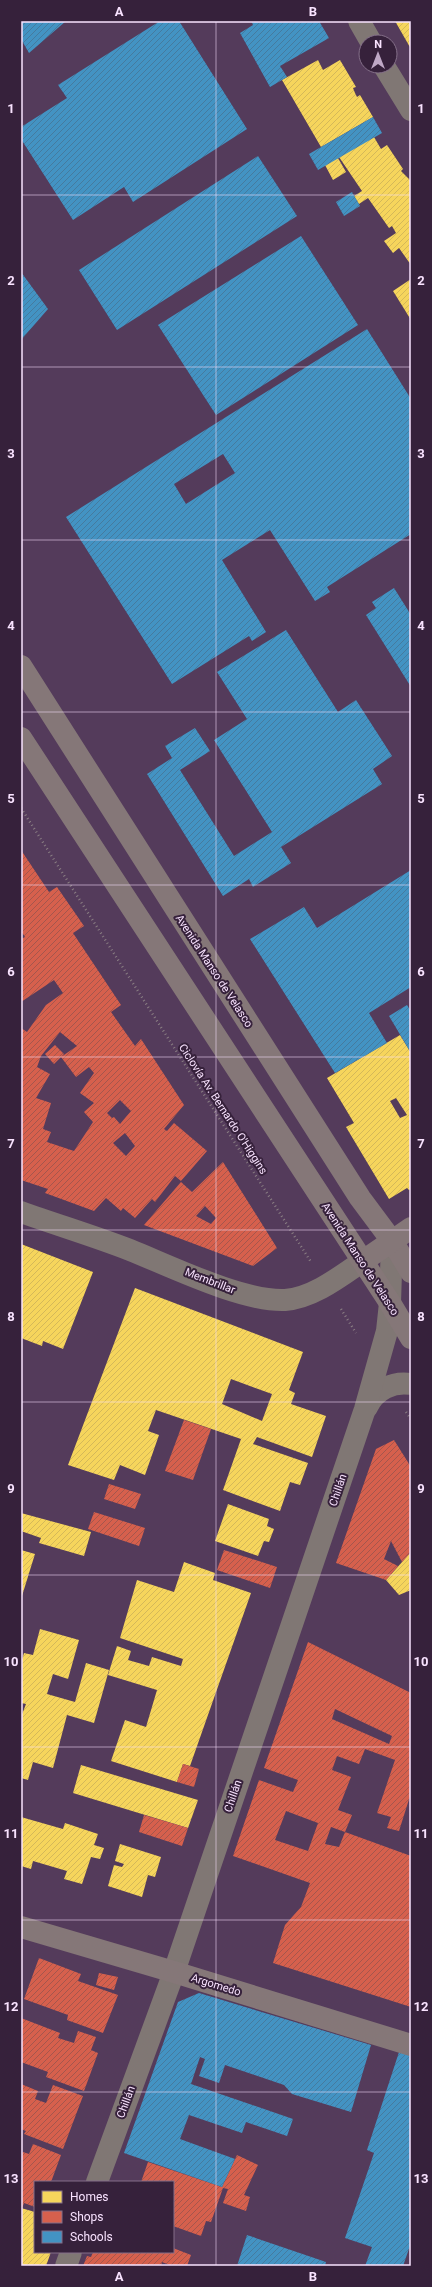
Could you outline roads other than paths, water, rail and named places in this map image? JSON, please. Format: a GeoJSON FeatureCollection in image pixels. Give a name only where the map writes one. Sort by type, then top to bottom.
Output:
{"type":"FeatureCollection","features":[{"type":"Feature","properties":{"kind":"main road","name":"Avenida Manso de Velasco"},"geometry":{"type":"LineString","coordinates":[[21,666],[360,1198],[392,1241],[411,1272]]}},
{"type":"Feature","properties":{"kind":"main road","name":"Avenida Manso de Velasco"},"geometry":{"type":"LineString","coordinates":[[21,738],[363,1261],[411,1338]]}},
{"type":"Feature","properties":{"kind":"main road"},"geometry":{"type":"LineString","coordinates":[[392,1241],[411,1228]]}},
{"type":"Feature","properties":{"kind":"main road","name":"Membrillar"},"geometry":{"type":"LineString","coordinates":[[363,1261],[392,1241]]}},
{"type":"Feature","properties":{"kind":"main road","name":"Argomedo"},"geometry":{"type":"LineString","coordinates":[[21,1927],[174,1972],[411,2045]]}},
{"type":"Feature","properties":{"kind":"street"},"geometry":{"type":"LineString","coordinates":[[359,21],[366,34]]}},
{"type":"Feature","properties":{"kind":"street"},"geometry":{"type":"LineString","coordinates":[[389,74],[411,110]]}},
{"type":"Feature","properties":{"kind":"street","name":"Membrillar"},"geometry":{"type":"LineString","coordinates":[[21,1212],[114,1244],[234,1290],[262,1298],[286,1300],[307,1294],[326,1285],[363,1261]]}},
{"type":"Feature","properties":{"kind":"street","name":"Chillán"},"geometry":{"type":"LineString","coordinates":[[97,2181],[174,1972],[365,1409],[387,1331],[390,1303],[392,1241]]}},
{"type":"Feature","properties":{"kind":"street","name":"Chillán"},"geometry":{"type":"LineString","coordinates":[[365,1409],[372,1397],[400,1385]]}},
{"type":"Feature","properties":{"kind":"street"},"geometry":{"type":"LineString","coordinates":[[66,2266],[72,2253]]}}]}
